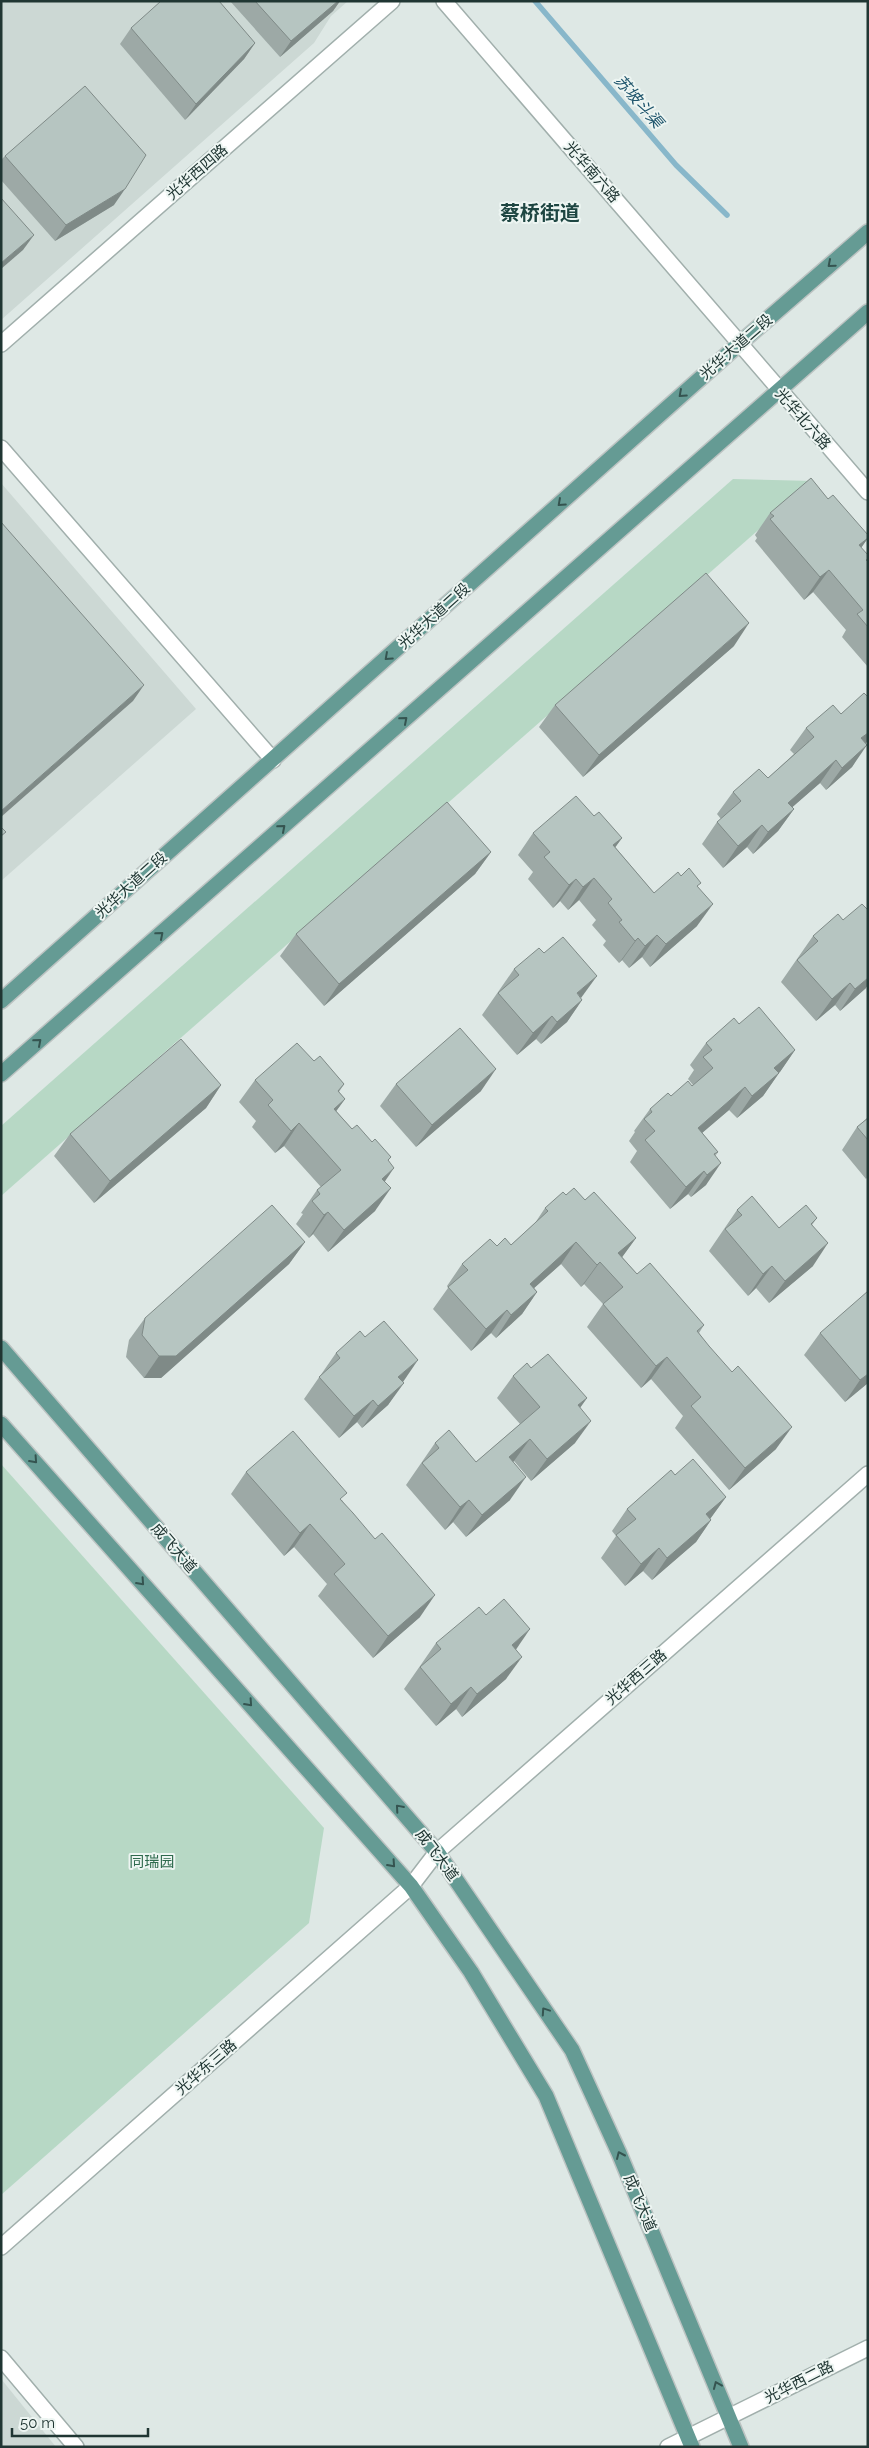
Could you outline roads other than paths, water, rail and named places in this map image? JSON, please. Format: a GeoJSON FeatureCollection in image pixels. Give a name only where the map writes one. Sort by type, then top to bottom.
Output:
{"type":"FeatureCollection","features":[{"type":"Feature","properties":{"kind":"main road","name":"光华大道二段"},"geometry":{"type":"LineString","coordinates":[[1,1001],[739,344],[868,232]]}},
{"type":"Feature","properties":{"kind":"main road"},"geometry":{"type":"LineString","coordinates":[[1,1074],[868,312]]}},
{"type":"Feature","properties":{"kind":"main road","name":"成飞大道"},"geometry":{"type":"LineString","coordinates":[[1,1348],[436,1852],[572,2050],[619,2153],[742,2447]]}},
{"type":"Feature","properties":{"kind":"main road"},"geometry":{"type":"LineString","coordinates":[[1,1424],[411,1886],[471,1972],[546,2096],[690,2442]]}},
{"type":"Feature","properties":{"kind":"street","name":"光华西四路"},"geometry":{"type":"LineString","coordinates":[[1,344],[392,1]]}},
{"type":"Feature","properties":{"kind":"street","name":"光华南六路"},"geometry":{"type":"LineString","coordinates":[[444,1],[739,344]]}},
{"type":"Feature","properties":{"kind":"street","name":"光华北六路"},"geometry":{"type":"LineString","coordinates":[[739,344],[868,492]]}},
{"type":"Feature","properties":{"kind":"street"},"geometry":{"type":"LineString","coordinates":[[1,448],[273,760]]}},
{"type":"Feature","properties":{"kind":"street","name":"光华西三路"},"geometry":{"type":"LineString","coordinates":[[411,1886],[436,1852],[867,1476]]}},
{"type":"Feature","properties":{"kind":"street","name":"光华东三路"},"geometry":{"type":"LineString","coordinates":[[1,2247],[411,1886]]}},
{"type":"Feature","properties":{"kind":"street","name":"光华西二路"},"geometry":{"type":"LineString","coordinates":[[668,2447],[690,2442],[730,2417],[868,2348]]}},
{"type":"Feature","properties":{"kind":"street"},"geometry":{"type":"LineString","coordinates":[[1,2358],[76,2447]]}},
{"type":"Feature","properties":{"kind":"waterway","name":"苏坡斗渠"},"geometry":{"type":"LineString","coordinates":[[535,1],[676,165],[727,215]]}},
{"type":"Feature","properties":{"kind":"district","name":"蔡桥街道"},"geometry":{"type":"Point","coordinates":[540,213]}},
{"type":"Feature","properties":{"kind":"park label","name":"同瑞园"},"geometry":{"type":"Point","coordinates":[152,1862]}}]}
